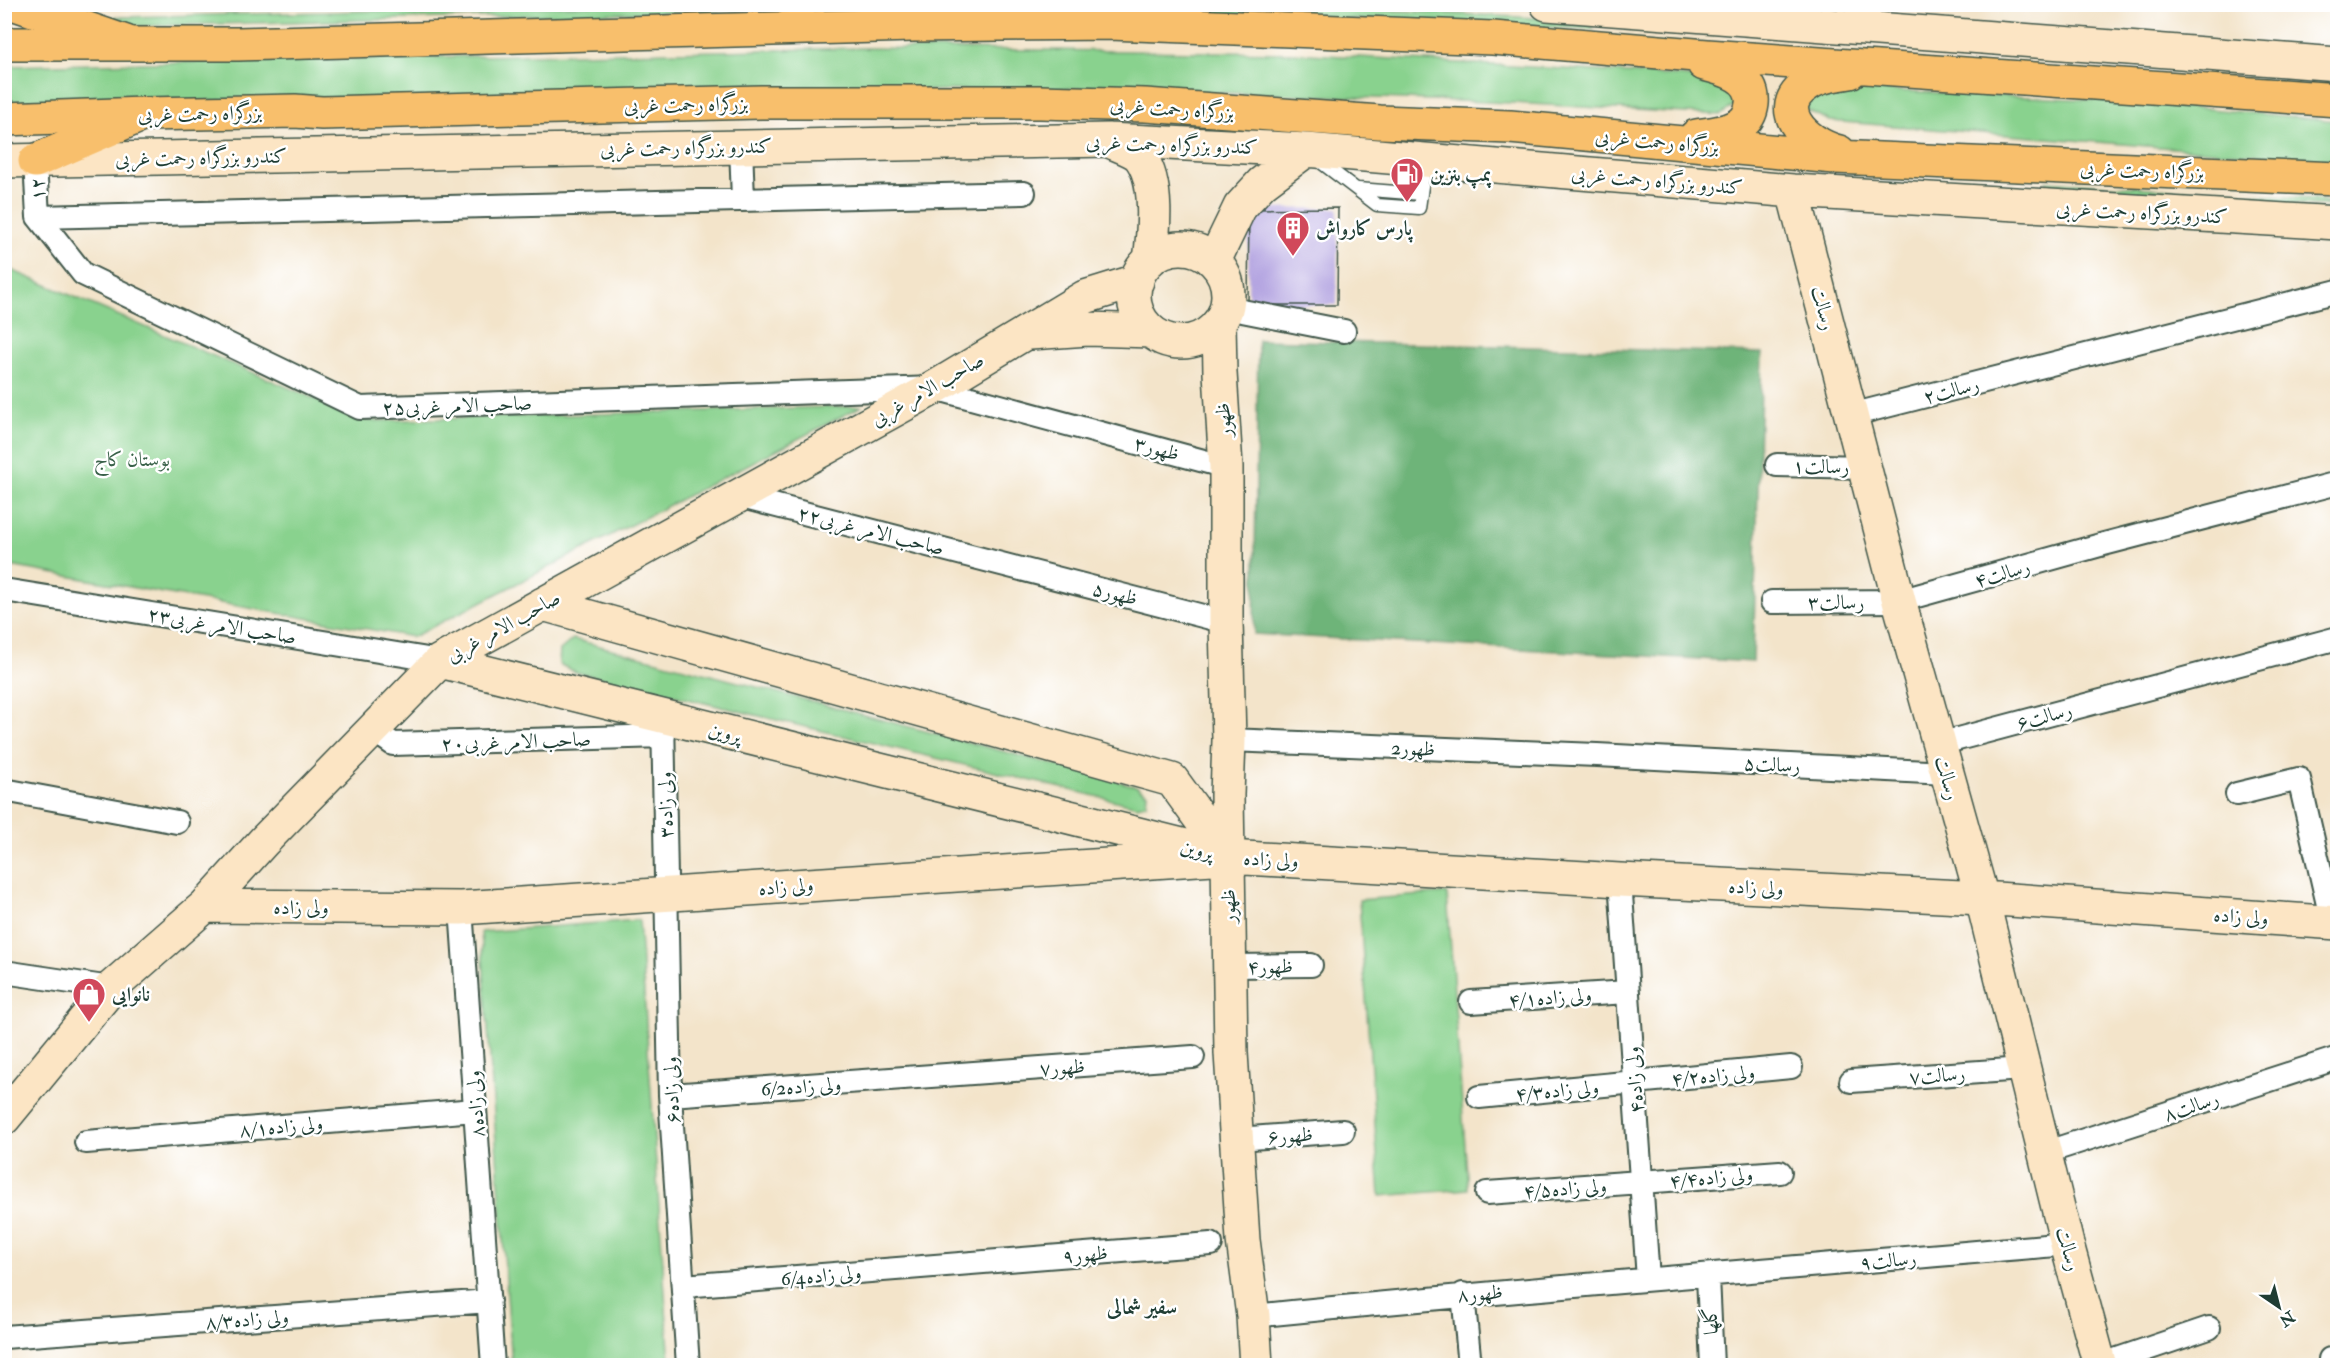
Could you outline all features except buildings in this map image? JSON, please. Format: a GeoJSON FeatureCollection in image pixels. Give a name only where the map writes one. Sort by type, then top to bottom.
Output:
{"type":"FeatureCollection","features":[{"type":"Feature","properties":{"kind":"main road"},"geometry":{"type":"LineString","coordinates":[[913,26],[975,4]]}},
{"type":"Feature","properties":{"kind":"main road"},"geometry":{"type":"LineString","coordinates":[[18,5],[134,44]]}},
{"type":"Feature","properties":{"kind":"main road"},"geometry":{"type":"LineString","coordinates":[[4,44],[238,44],[1110,23],[1493,38],[2337,100]]}},
{"type":"Feature","properties":{"kind":"main road"},"geometry":{"type":"LineString","coordinates":[[1650,140],[1697,136],[1733,129],[1749,117],[1752,98],[1751,90],[1736,74],[1652,51]]}},
{"type":"Feature","properties":{"kind":"main road"},"geometry":{"type":"LineString","coordinates":[[1882,159],[1846,153],[1817,144],[1801,132],[1793,117],[1792,108],[1803,89],[1816,79],[1888,67]]}},
{"type":"Feature","properties":{"kind":"main road","name":"بزرگراه رحمت غربی"},"geometry":{"type":"LineString","coordinates":[[4,120],[144,114],[295,111],[322,113],[761,102],[1040,102],[1145,105],[1380,122],[1509,127],[1834,157],[2337,179]]}},
{"type":"Feature","properties":{"kind":"main road"},"geometry":{"type":"LineString","coordinates":[[20,161],[144,114]]}},
{"type":"Feature","properties":{"kind":"main road"},"geometry":{"type":"LineString","coordinates":[[2297,176],[2337,191]]}},
{"type":"Feature","properties":{"kind":"street"},"geometry":{"type":"LineString","coordinates":[[4,6],[45,4]]}},
{"type":"Feature","properties":{"kind":"street"},"geometry":{"type":"LineString","coordinates":[[1547,4],[2337,64]]}},
{"type":"Feature","properties":{"kind":"street"},"geometry":{"type":"LineString","coordinates":[[1108,140],[1140,157],[1151,183],[1155,226],[1143,271],[1134,294],[1136,308],[1142,320],[1162,336],[1220,373]]}},
{"type":"Feature","properties":{"kind":"street","name":"کندرو بزرگراه رحمت غربی"},"geometry":{"type":"LineString","coordinates":[[20,161],[1108,140],[1425,168],[2337,223]]}},
{"type":"Feature","properties":{"kind":"street"},"geometry":{"type":"LineString","coordinates":[[741,146],[743,200]]}},
{"type":"Feature","properties":{"kind":"street"},"geometry":{"type":"LineString","coordinates":[[1214,261],[1240,207],[1262,183],[1318,159]]}},
{"type":"Feature","properties":{"kind":"street","name":"۱۲"},"geometry":{"type":"LineString","coordinates":[[20,161],[38,217]]}},
{"type":"Feature","properties":{"kind":"street","name":"رسالت"},"geometry":{"type":"LineString","coordinates":[[1793,191],[1899,601],[1982,898],[2044,1153],[2100,1365]]}},
{"type":"Feature","properties":{"kind":"street"},"geometry":{"type":"LineString","coordinates":[[38,217],[1024,193]]}},
{"type":"Feature","properties":{"kind":"street","name":"صاحب الامر غربی۲۵"},"geometry":{"type":"LineString","coordinates":[[38,217],[83,274],[360,408],[934,388],[1089,430]]}},
{"type":"Feature","properties":{"kind":"street"},"geometry":{"type":"LineString","coordinates":[[1022,333],[1088,328],[1162,336],[1190,342],[1206,335],[1223,316],[1229,291],[1224,275],[1214,261],[1200,252],[1182,248],[1165,251],[1143,271]]}},
{"type":"Feature","properties":{"kind":"street","name":"صاحب الامر غربی"},"geometry":{"type":"LineString","coordinates":[[4,1118],[111,988],[205,906],[264,841],[440,661],[934,388],[1085,297],[1143,271]]}},
{"type":"Feature","properties":{"kind":"street","name":"رسالت۲"},"geometry":{"type":"LineString","coordinates":[[1851,415],[2337,291]]}},
{"type":"Feature","properties":{"kind":"street"},"geometry":{"type":"LineString","coordinates":[[1223,316],[1344,331]]}},
{"type":"Feature","properties":{"kind":"street","name":"ظهور"},"geometry":{"type":"LineString","coordinates":[[1223,316],[1220,373],[1226,467],[1231,1053],[1243,1240],[1253,1316],[1256,1365]]}},
{"type":"Feature","properties":{"kind":"street","name":"ظهور۳"},"geometry":{"type":"LineString","coordinates":[[1089,430],[1226,467]]}},
{"type":"Feature","properties":{"kind":"street","name":"رسالت۱"},"geometry":{"type":"LineString","coordinates":[[1777,465],[1864,467]]}},
{"type":"Feature","properties":{"kind":"street","name":"رسالت۴"},"geometry":{"type":"LineString","coordinates":[[1899,601],[2337,483]]}},
{"type":"Feature","properties":{"kind":"street","name":"صاحب الامر غربی٢٢"},"geometry":{"type":"LineString","coordinates":[[738,496],[1003,565]]}},
{"type":"Feature","properties":{"kind":"street","name":"ظهور۵"},"geometry":{"type":"LineString","coordinates":[[1003,565],[1226,622]]}},
{"type":"Feature","properties":{"kind":"street","name":"صاحب الامر غربی۲۳"},"geometry":{"type":"LineString","coordinates":[[4,590],[440,661]]}},
{"type":"Feature","properties":{"kind":"street","name":"رسالت۳"},"geometry":{"type":"LineString","coordinates":[[1772,602],[1899,601]]}},
{"type":"Feature","properties":{"kind":"street"},"geometry":{"type":"LineString","coordinates":[[543,604],[1172,780],[1161,840]]}},
{"type":"Feature","properties":{"kind":"street","name":"رسالت۶"},"geometry":{"type":"LineString","coordinates":[[1943,758],[2149,687],[2337,638]]}},
{"type":"Feature","properties":{"kind":"street","name":"پروین"},"geometry":{"type":"LineString","coordinates":[[440,661],[663,726],[1228,856]]}},
{"type":"Feature","properties":{"kind":"street","name":"صاحب الامر غربی۲۰"},"geometry":{"type":"LineString","coordinates":[[373,730],[393,744],[663,726]]}},
{"type":"Feature","properties":{"kind":"street","name":"ولی زاده۳"},"geometry":{"type":"LineString","coordinates":[[663,726],[666,894]]}},
{"type":"Feature","properties":{"kind":"street","name":"2ظهور"},"geometry":{"type":"LineString","coordinates":[[1228,740],[1597,755]]}},
{"type":"Feature","properties":{"kind":"street","name":"رسالت۵"},"geometry":{"type":"LineString","coordinates":[[1597,755],[1943,758]]}},
{"type":"Feature","properties":{"kind":"street"},"geometry":{"type":"LineString","coordinates":[[2237,794],[2300,779],[2335,922]]}},
{"type":"Feature","properties":{"kind":"street","name":"پروین"},"geometry":{"type":"LineString","coordinates":[[1172,780],[1228,856]]}},
{"type":"Feature","properties":{"kind":"street"},"geometry":{"type":"LineString","coordinates":[[4,790],[177,822]]}},
{"type":"Feature","properties":{"kind":"street","name":"ولی زاده"},"geometry":{"type":"LineString","coordinates":[[205,906],[461,908],[1228,856],[1620,880],[1982,898],[2335,922]]}},
{"type":"Feature","properties":{"kind":"street","name":"ولی زاده۴"},"geometry":{"type":"LineString","coordinates":[[1620,880],[1648,1279]]}},
{"type":"Feature","properties":{"kind":"street","name":"ولی زاده۶"},"geometry":{"type":"LineString","coordinates":[[666,894],[670,1095],[688,1365]]}},
{"type":"Feature","properties":{"kind":"street","name":"ولی زاده۸"},"geometry":{"type":"LineString","coordinates":[[461,908],[493,1365]]}},
{"type":"Feature","properties":{"kind":"street","name":"ظهور۴"},"geometry":{"type":"LineString","coordinates":[[1229,966],[1311,965]]}},
{"type":"Feature","properties":{"kind":"street"},"geometry":{"type":"LineString","coordinates":[[4,972],[111,988]]}},
{"type":"Feature","properties":{"kind":"street","name":"ولی زاده۴/۱"},"geometry":{"type":"LineString","coordinates":[[1471,1002],[1628,992]]}},
{"type":"Feature","properties":{"kind":"street","name":"ظهور۷"},"geometry":{"type":"LineString","coordinates":[[932,1076],[1193,1057]]}},
{"type":"Feature","properties":{"kind":"street","name":"رسالت۸"},"geometry":{"type":"LineString","coordinates":[[2044,1153],[2337,1058]]}},
{"type":"Feature","properties":{"kind":"street","name":"ولی زاده۴/۲"},"geometry":{"type":"LineString","coordinates":[[1635,1082],[1791,1067]]}},
{"type":"Feature","properties":{"kind":"street","name":"رسالت۷"},"geometry":{"type":"LineString","coordinates":[[1851,1081],[2024,1069]]}},
{"type":"Feature","properties":{"kind":"street","name":"6/2ولی زاده"},"geometry":{"type":"LineString","coordinates":[[670,1095],[932,1076]]}},
{"type":"Feature","properties":{"kind":"street","name":"ولی زاده۴/۳"},"geometry":{"type":"LineString","coordinates":[[1479,1097],[1635,1082]]}},
{"type":"Feature","properties":{"kind":"street","name":"ولی زاده۸/۱"},"geometry":{"type":"LineString","coordinates":[[86,1142],[475,1110]]}},
{"type":"Feature","properties":{"kind":"street","name":"ظهور۶"},"geometry":{"type":"LineString","coordinates":[[1238,1139],[1343,1131]]}},
{"type":"Feature","properties":{"kind":"street","name":"ولی زاده۴/۴"},"geometry":{"type":"LineString","coordinates":[[1642,1183],[1780,1172]]}},
{"type":"Feature","properties":{"kind":"street","name":"ولی زاده۴/۵"},"geometry":{"type":"LineString","coordinates":[[1487,1193],[1642,1183]]}},
{"type":"Feature","properties":{"kind":"street","name":"ظهور۹"},"geometry":{"type":"LineString","coordinates":[[958,1264],[1212,1244]]}},
{"type":"Feature","properties":{"kind":"street","name":"رسالت۹"},"geometry":{"type":"LineString","coordinates":[[1708,1276],[2067,1244]]}},
{"type":"Feature","properties":{"kind":"street","name":"6/4ولی زاده"},"geometry":{"type":"LineString","coordinates":[[683,1286],[958,1264]]}},
{"type":"Feature","properties":{"kind":"street","name":"ظهور۸"},"geometry":{"type":"LineString","coordinates":[[1253,1316],[1463,1294],[1708,1276]]}},
{"type":"Feature","properties":{"kind":"street","name":"گلها"},"geometry":{"type":"LineString","coordinates":[[1708,1276],[1712,1365]]}},
{"type":"Feature","properties":{"kind":"street"},"geometry":{"type":"LineString","coordinates":[[1463,1294],[1470,1365]]}},
{"type":"Feature","properties":{"kind":"street","name":"ولی زاده۸/۳"},"geometry":{"type":"LineString","coordinates":[[4,1337],[489,1301]]}},
{"type":"Feature","properties":{"kind":"street"},"geometry":{"type":"LineString","coordinates":[[2100,1365],[2209,1328]]}},
{"type":"Feature","properties":{"kind":"lane"},"geometry":{"type":"LineString","coordinates":[[1318,159],[1354,170]]}},
{"type":"Feature","properties":{"kind":"lane"},"geometry":{"type":"LineString","coordinates":[[1318,159],[1377,205],[1419,208],[1425,168]]}},
{"type":"Feature","properties":{"kind":"green space"},"geometry":{"type":"Polygon","coordinates":[[[1017,4],[1274,4],[1589,21],[1594,29],[1015,6],[1017,4]]]}},
{"type":"Feature","properties":{"kind":"green space"},"geometry":{"type":"Polygon","coordinates":[[[605,5],[934,5],[105,27],[83,18],[605,5]]]}},
{"type":"Feature","properties":{"kind":"green space"},"geometry":{"type":"Polygon","coordinates":[[[863,48],[1292,53],[1680,76],[1724,81],[1735,91],[1736,104],[1721,115],[1513,103],[1098,88],[5,104],[4,66],[863,48]]]}},
{"type":"Feature","properties":{"kind":"green space"},"geometry":{"type":"Polygon","coordinates":[[[1837,85],[1902,91],[2135,102],[2337,121],[2337,161],[1830,121],[1807,110],[1807,101],[1837,85]]]}},
{"type":"Feature","properties":{"kind":"green space"},"geometry":{"type":"Polygon","coordinates":[[[2046,181],[2314,199],[2337,206],[2048,190],[2046,181]]]}},
{"type":"Feature","properties":{"kind":"green space","name":"بوستان کاج"},"geometry":{"type":"Polygon","coordinates":[[[4,267],[367,421],[862,406],[413,637],[5,565],[4,267]]]}},
{"type":"Feature","properties":{"kind":"green space"},"geometry":{"type":"Polygon","coordinates":[[[1258,340],[1762,353],[1753,662],[1254,634],[1258,340]]]}},
{"type":"Feature","properties":{"kind":"green space"},"geometry":{"type":"Polygon","coordinates":[[[573,639],[1136,786],[1147,793],[1146,804],[1137,806],[575,672],[559,664],[560,650],[573,639]]]}},
{"type":"Feature","properties":{"kind":"green space"},"geometry":{"type":"Polygon","coordinates":[[[1447,893],[1468,1189],[1380,1196],[1359,900],[1447,893]]]}},
{"type":"Feature","properties":{"kind":"green space"},"geometry":{"type":"Polygon","coordinates":[[[639,920],[670,1365],[512,1365],[481,932],[639,920]]]}},
{"type":"Feature","properties":{"kind":"place","name":"پمپ بنزین"},"geometry":{"type":"Point","coordinates":[1407,203]}},
{"type":"Feature","properties":{"kind":"place","name":"پارس کارواش"},"geometry":{"type":"Point","coordinates":[1293,257]}},
{"type":"Feature","properties":{"kind":"place","name":"نانوایی"},"geometry":{"type":"Point","coordinates":[89,1023]}},
{"type":"Feature","properties":{"kind":"district","name":"سفیر شمالی"},"geometry":{"type":"Point","coordinates":[1142,1307]}}]}
